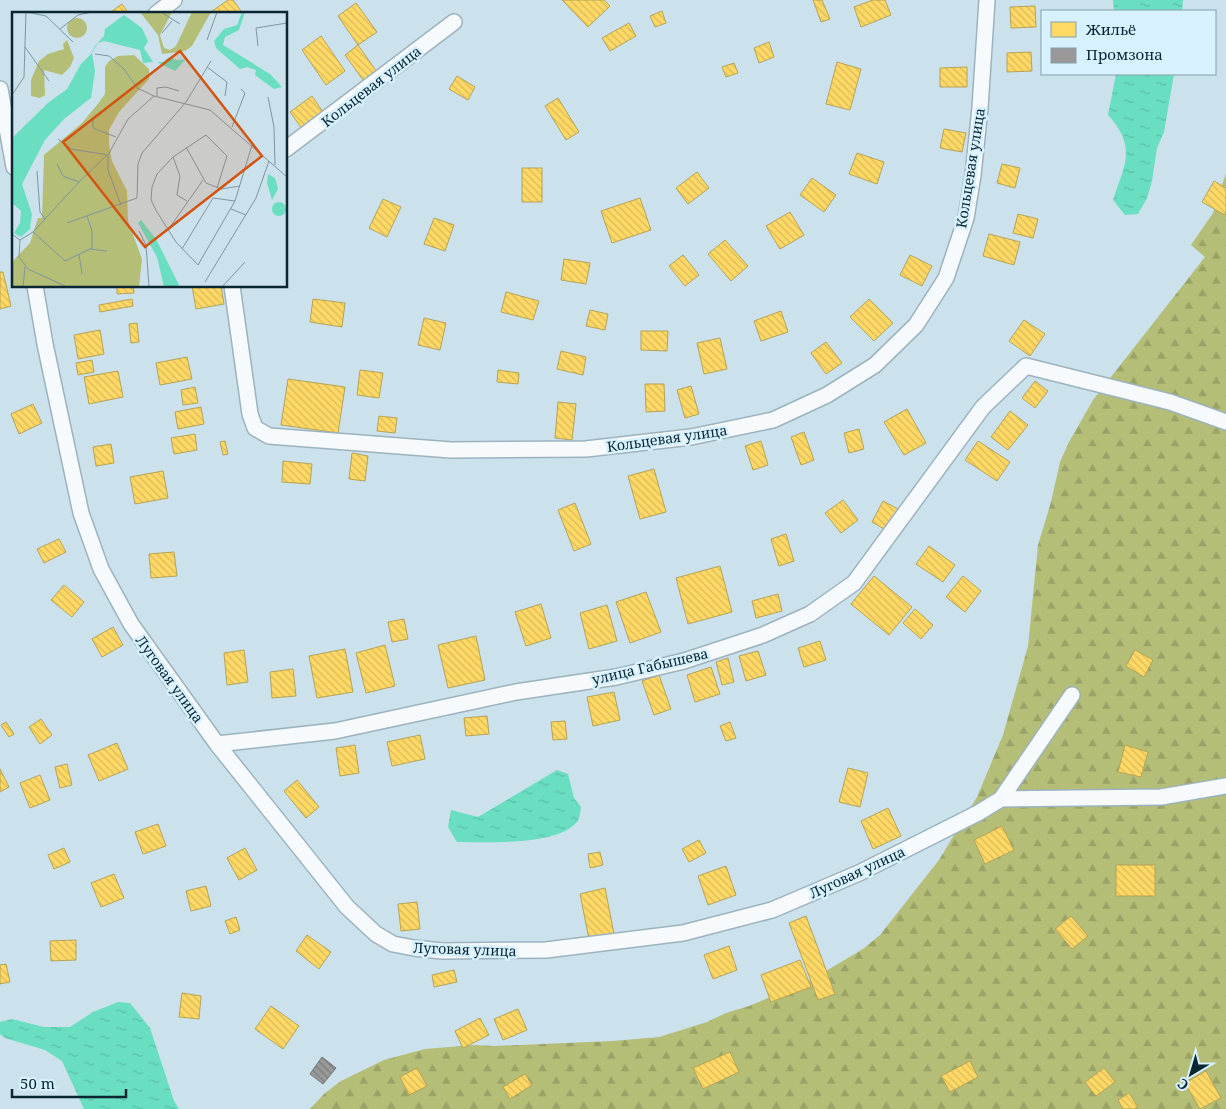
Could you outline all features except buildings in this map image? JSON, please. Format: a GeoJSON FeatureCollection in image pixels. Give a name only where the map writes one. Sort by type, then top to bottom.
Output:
{"type":"FeatureCollection","features":[{"type":"Feature","properties":{"kind":"street"},"geometry":{"type":"LineString","coordinates":[[159,12],[174,0]]}},
{"type":"Feature","properties":{"kind":"street","name":"Кольцевая улица"},"geometry":{"type":"LineString","coordinates":[[232,288],[250,414],[255,428],[269,436],[451,450],[586,449],[691,437],[774,420],[827,395],[875,365],[916,325],[946,278],[966,218],[980,108],[987,0]]}},
{"type":"Feature","properties":{"kind":"street","name":"Кольцевая улица"},"geometry":{"type":"LineString","coordinates":[[288,148],[454,22]]}},
{"type":"Feature","properties":{"kind":"street"},"geometry":{"type":"LineString","coordinates":[[0,89],[10,121],[12,144]]}},
{"type":"Feature","properties":{"kind":"street","name":"Луговая улица"},"geometry":{"type":"LineString","coordinates":[[35,288],[45,344],[81,513],[100,569],[131,624],[217,744],[342,900],[376,934],[393,944],[442,951],[546,950],[683,933],[772,910],[859,873],[1002,799],[1072,695]]}},
{"type":"Feature","properties":{"kind":"street","name":"улица Габышева"},"geometry":{"type":"LineString","coordinates":[[217,744],[335,731],[516,692],[616,677],[684,661],[763,635],[810,614],[854,582],[983,407],[1026,366],[1170,402],[1226,422]]}},
{"type":"Feature","properties":{"kind":"street"},"geometry":{"type":"LineString","coordinates":[[1002,799],[1161,797],[1226,786]]}},
{"type":"Feature","properties":{"kind":"green space"},"geometry":{"type":"Polygon","coordinates":[[[1226,173],[1226,1109],[310,1109],[325,1093],[341,1081],[384,1060],[425,1049],[473,1045],[495,1046],[613,1041],[659,1037],[707,1022],[809,981],[863,949],[880,935],[939,860],[977,797],[1003,735],[1028,646],[1038,545],[1051,502],[1060,462],[1069,442],[1093,400],[1205,257],[1191,245],[1213,213],[1226,173]]]}},
{"type":"Feature","properties":{"kind":"water"},"geometry":{"type":"Polygon","coordinates":[[[1113,0],[1183,0],[1182,10],[1114,10],[1113,0]]]}},
{"type":"Feature","properties":{"kind":"water"},"geometry":{"type":"Polygon","coordinates":[[[1116,75],[1174,75],[1164,132],[1157,148],[1152,181],[1147,198],[1138,214],[1125,215],[1113,200],[1126,156],[1123,137],[1108,115],[1116,75]]]}},
{"type":"Feature","properties":{"kind":"water"},"geometry":{"type":"Polygon","coordinates":[[[557,770],[568,774],[574,798],[581,807],[577,822],[567,830],[538,839],[521,841],[457,842],[448,827],[451,810],[478,817],[557,770]]]}},
{"type":"Feature","properties":{"kind":"water"},"geometry":{"type":"Polygon","coordinates":[[[118,1002],[130,1003],[150,1028],[174,1101],[179,1109],[84,1109],[62,1061],[45,1050],[5,1038],[0,1034],[0,1022],[12,1019],[44,1027],[70,1027],[93,1012],[118,1002]]]}}]}
